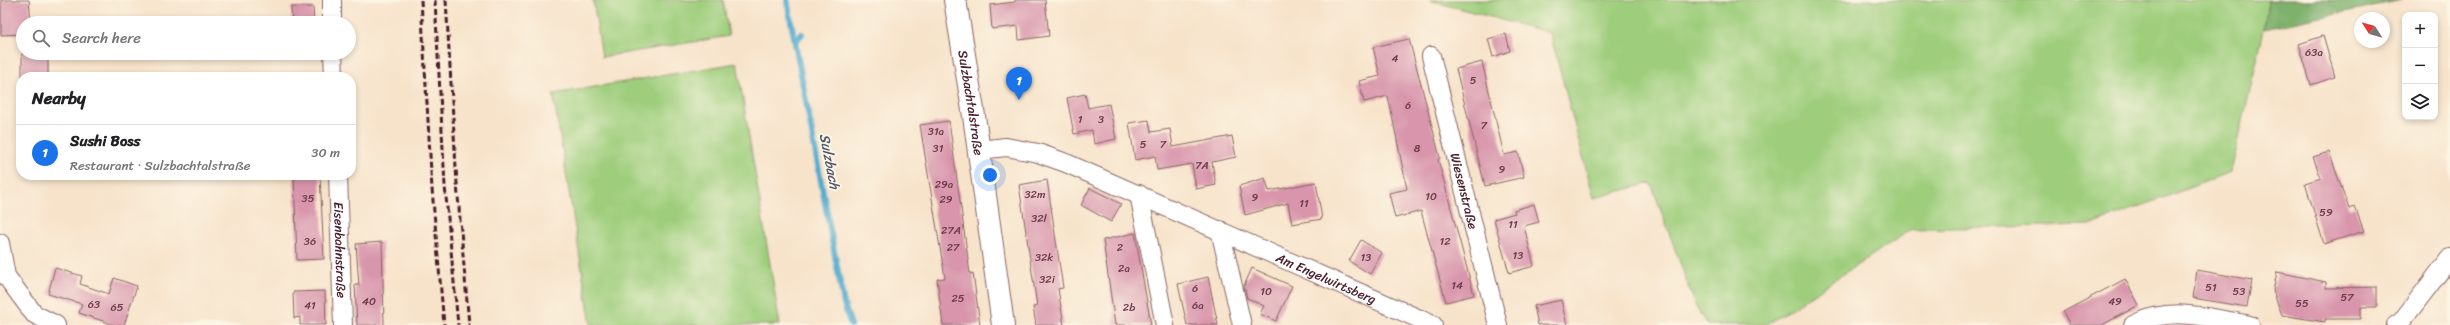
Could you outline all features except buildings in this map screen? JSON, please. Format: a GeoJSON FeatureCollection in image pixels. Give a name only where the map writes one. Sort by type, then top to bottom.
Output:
{"type":"FeatureCollection","features":[{"type":"Feature","properties":{"kind":"main road","name":"Sulzbachtalstraße"},"geometry":{"type":"LineString","coordinates":[[955,0],[979,150],[1003,325]]}},
{"type":"Feature","properties":{"kind":"street"},"geometry":{"type":"LineString","coordinates":[[332,0],[332,16]]}},
{"type":"Feature","properties":{"kind":"street","name":"Wiesenstraße"},"geometry":{"type":"LineString","coordinates":[[1431,56],[1498,325]]}},
{"type":"Feature","properties":{"kind":"street"},"geometry":{"type":"LineString","coordinates":[[333,60],[334,72]]}},
{"type":"Feature","properties":{"kind":"street","name":"Am Engelwirtsberg"},"geometry":{"type":"LineString","coordinates":[[979,150],[1006,147],[1038,153],[1139,194],[1433,325]]}},
{"type":"Feature","properties":{"kind":"street","name":"Eisenbahnstraße"},"geometry":{"type":"LineString","coordinates":[[338,180],[343,325]]}},
{"type":"Feature","properties":{"kind":"street"},"geometry":{"type":"LineString","coordinates":[[1139,194],[1165,325]]}},
{"type":"Feature","properties":{"kind":"street"},"geometry":{"type":"LineString","coordinates":[[1220,230],[1242,325]]}},
{"type":"Feature","properties":{"kind":"street"},"geometry":{"type":"LineString","coordinates":[[0,243],[6,276],[34,314],[56,325]]}},
{"type":"Feature","properties":{"kind":"street"},"geometry":{"type":"LineString","coordinates":[[2396,325],[2401,322],[2450,258]]}},
{"type":"Feature","properties":{"kind":"street"},"geometry":{"type":"LineString","coordinates":[[2133,325],[2148,317],[2180,314],[2250,325]]}},
{"type":"Feature","properties":{"kind":"green space"},"geometry":{"type":"Polygon","coordinates":[[[593,0],[723,0],[729,36],[602,57],[593,0]]]}},
{"type":"Feature","properties":{"kind":"green space"},"geometry":{"type":"Polygon","coordinates":[[[1428,0],[2268,0],[2264,29],[2231,172],[2091,225],[1912,229],[1766,325],[1707,325],[1696,307],[1651,183],[1594,198],[1550,33],[1428,0]]]}},
{"type":"Feature","properties":{"kind":"green space"},"geometry":{"type":"Polygon","coordinates":[[[2268,0],[2402,0],[2264,29],[2268,0]]]}},
{"type":"Feature","properties":{"kind":"green space"},"geometry":{"type":"Polygon","coordinates":[[[737,63],[780,325],[591,325],[553,94],[737,63]]]}},
{"type":"Feature","properties":{"kind":"waterway","name":"Sulzbach"},"geometry":{"type":"LineString","coordinates":[[787,0],[844,304],[851,325]]}},
{"type":"Feature","properties":{"kind":"waterway"},"geometry":{"type":"LineString","coordinates":[[795,42],[802,34]]}},
{"type":"Feature","properties":{"kind":"railway"},"geometry":{"type":"LineString","coordinates":[[421,0],[432,189],[444,325]]}},
{"type":"Feature","properties":{"kind":"railway"},"geometry":{"type":"LineString","coordinates":[[435,0],[445,186],[458,325]]}},
{"type":"Feature","properties":{"kind":"railway"},"geometry":{"type":"LineString","coordinates":[[446,0],[457,184],[469,325]]}},
{"type":"Feature","properties":{"kind":"place","name":"Sushi Boss"},"geometry":{"type":"Point","coordinates":[1019,100]}}]}
